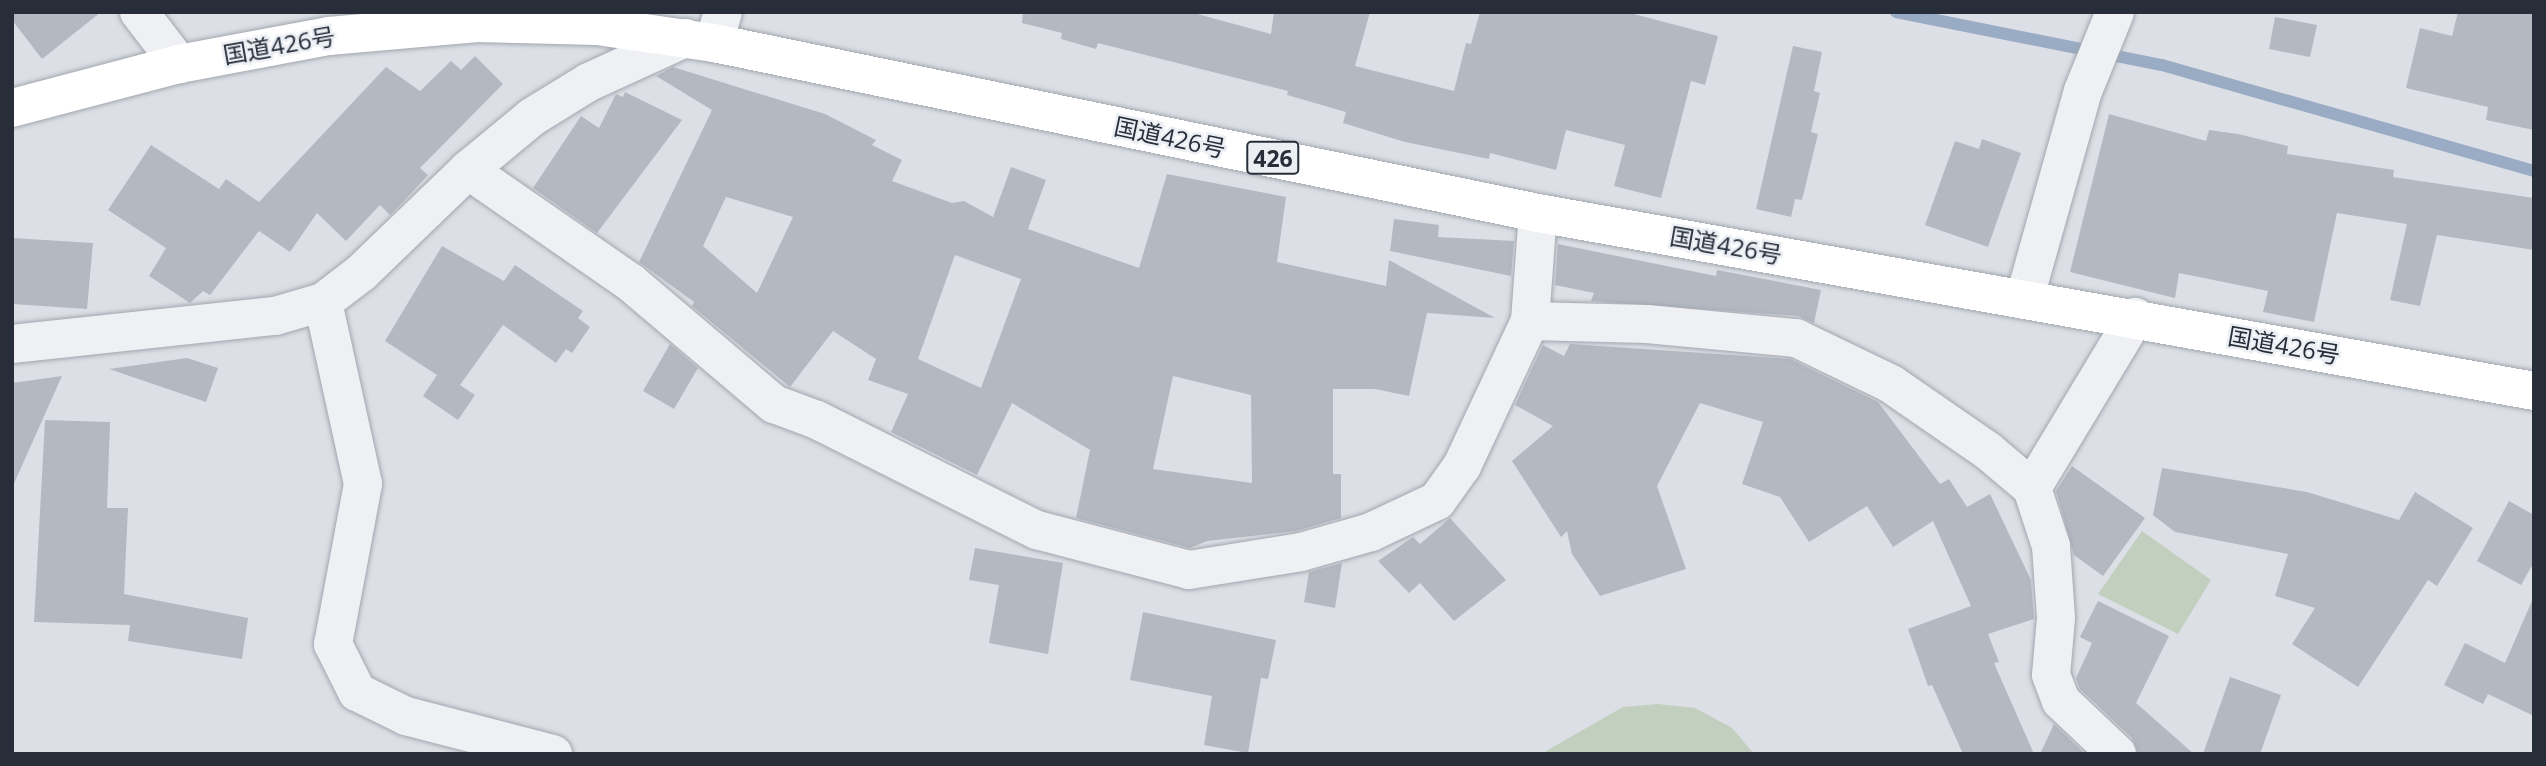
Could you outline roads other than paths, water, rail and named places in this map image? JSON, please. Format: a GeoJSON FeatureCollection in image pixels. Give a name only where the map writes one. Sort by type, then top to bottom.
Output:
{"type":"FeatureCollection","features":[{"type":"Feature","properties":{"kind":"highway","name":"国道426号"},"geometry":{"type":"LineString","coordinates":[[12,108],[179,64],[329,36],[471,17],[707,31],[1538,213],[2025,297],[2534,391]]}},
{"type":"Feature","properties":{"kind":"street"},"geometry":{"type":"LineString","coordinates":[[139,12],[179,64]]}},
{"type":"Feature","properties":{"kind":"street"},"geometry":{"type":"LineString","coordinates":[[2025,297],[2083,91],[2115,12]]}},
{"type":"Feature","properties":{"kind":"street"},"geometry":{"type":"LineString","coordinates":[[12,344],[275,316],[323,302],[377,259],[468,170],[559,98],[707,31]]}},
{"type":"Feature","properties":{"kind":"street"},"geometry":{"type":"LineString","coordinates":[[468,170],[630,282],[774,404],[817,420],[1037,530],[1189,570],[1301,552],[1371,532],[1437,501],[1462,466],[1530,321],[1538,213]]}},
{"type":"Feature","properties":{"kind":"street"},"geometry":{"type":"LineString","coordinates":[[323,302],[363,484],[333,644],[357,692],[406,716],[553,754]]}},
{"type":"Feature","properties":{"kind":"street"},"geometry":{"type":"LineString","coordinates":[[2032,488],[2135,317]]}},
{"type":"Feature","properties":{"kind":"street"},"geometry":{"type":"LineString","coordinates":[[1530,321],[1647,324],[1796,338],[1891,384],[1988,451],[2032,488],[2051,546],[2056,618],[2051,675],[2062,701],[2117,754]]}},
{"type":"Feature","properties":{"kind":"waterway"},"geometry":{"type":"LineString","coordinates":[[1896,12],[2162,65],[2534,171]]}}]}
